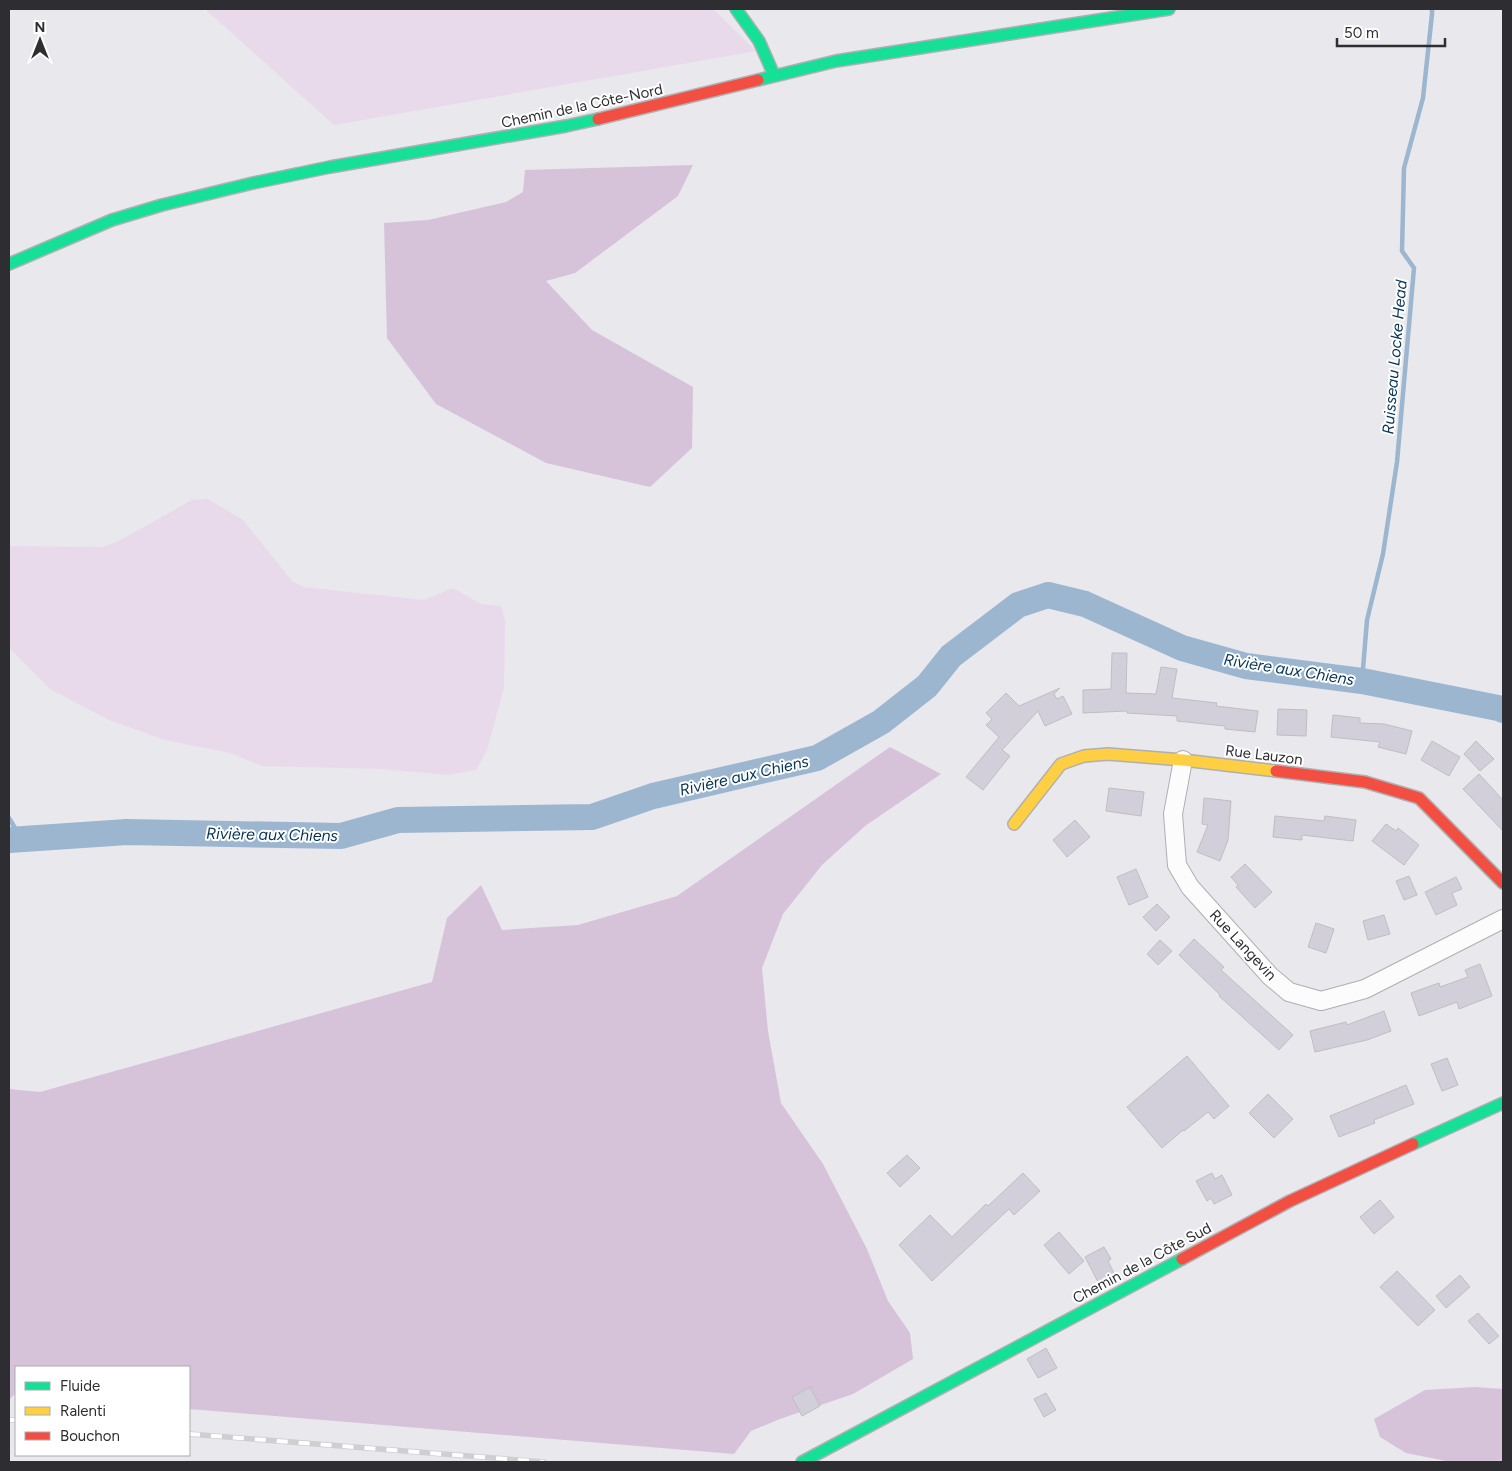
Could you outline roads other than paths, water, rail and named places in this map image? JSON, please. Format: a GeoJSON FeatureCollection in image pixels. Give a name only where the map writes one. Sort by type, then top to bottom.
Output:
{"type":"FeatureCollection","features":[{"type":"Feature","properties":{"kind":"street"},"geometry":{"type":"LineString","coordinates":[[736,9],[759,40],[774,76]]}},
{"type":"Feature","properties":{"kind":"street","name":"Chemin de la Côte-Nord"},"geometry":{"type":"LineString","coordinates":[[9,264],[112,220],[205,194],[322,169],[566,126],[652,107],[817,64],[1169,9]]}},
{"type":"Feature","properties":{"kind":"street","name":"Rue Lauzon"},"geometry":{"type":"LineString","coordinates":[[1014,824],[1061,764],[1084,756],[1108,754],[1183,760],[1365,782],[1419,798],[1503,883]]}},
{"type":"Feature","properties":{"kind":"street","name":"Rue Langevin"},"geometry":{"type":"LineString","coordinates":[[1183,760],[1173,814],[1177,866],[1190,887],[1270,976],[1289,992],[1321,1001],[1365,989],[1503,919]]}},
{"type":"Feature","properties":{"kind":"street","name":"Chemin de la Côte Sud"},"geometry":{"type":"LineString","coordinates":[[802,1462],[1290,1201],[1503,1103]]}},
{"type":"Feature","properties":{"kind":"waterway","name":"Ruisseau Locke Head"},"geometry":{"type":"LineString","coordinates":[[1362,681],[1367,620],[1383,554],[1397,462],[1414,268],[1402,251],[1404,168],[1423,98],[1432,9]]}},
{"type":"Feature","properties":{"kind":"waterway","name":"Rivière aux Chiens"},"geometry":{"type":"LineString","coordinates":[[9,840],[127,832],[341,836],[398,820],[592,817],[653,796],[817,758],[881,722],[927,686],[951,656],[1018,605],[1048,595],[1085,604],[1182,648],[1246,666],[1362,681],[1503,710]]}},
{"type":"Feature","properties":{"kind":"waterway"},"geometry":{"type":"LineString","coordinates":[[9,818],[21,838]]}},
{"type":"Feature","properties":{"kind":"railway"},"geometry":{"type":"LineString","coordinates":[[9,1420],[15,1420]]}},
{"type":"Feature","properties":{"kind":"railway"},"geometry":{"type":"LineString","coordinates":[[190,1434],[544,1462]]}}]}
